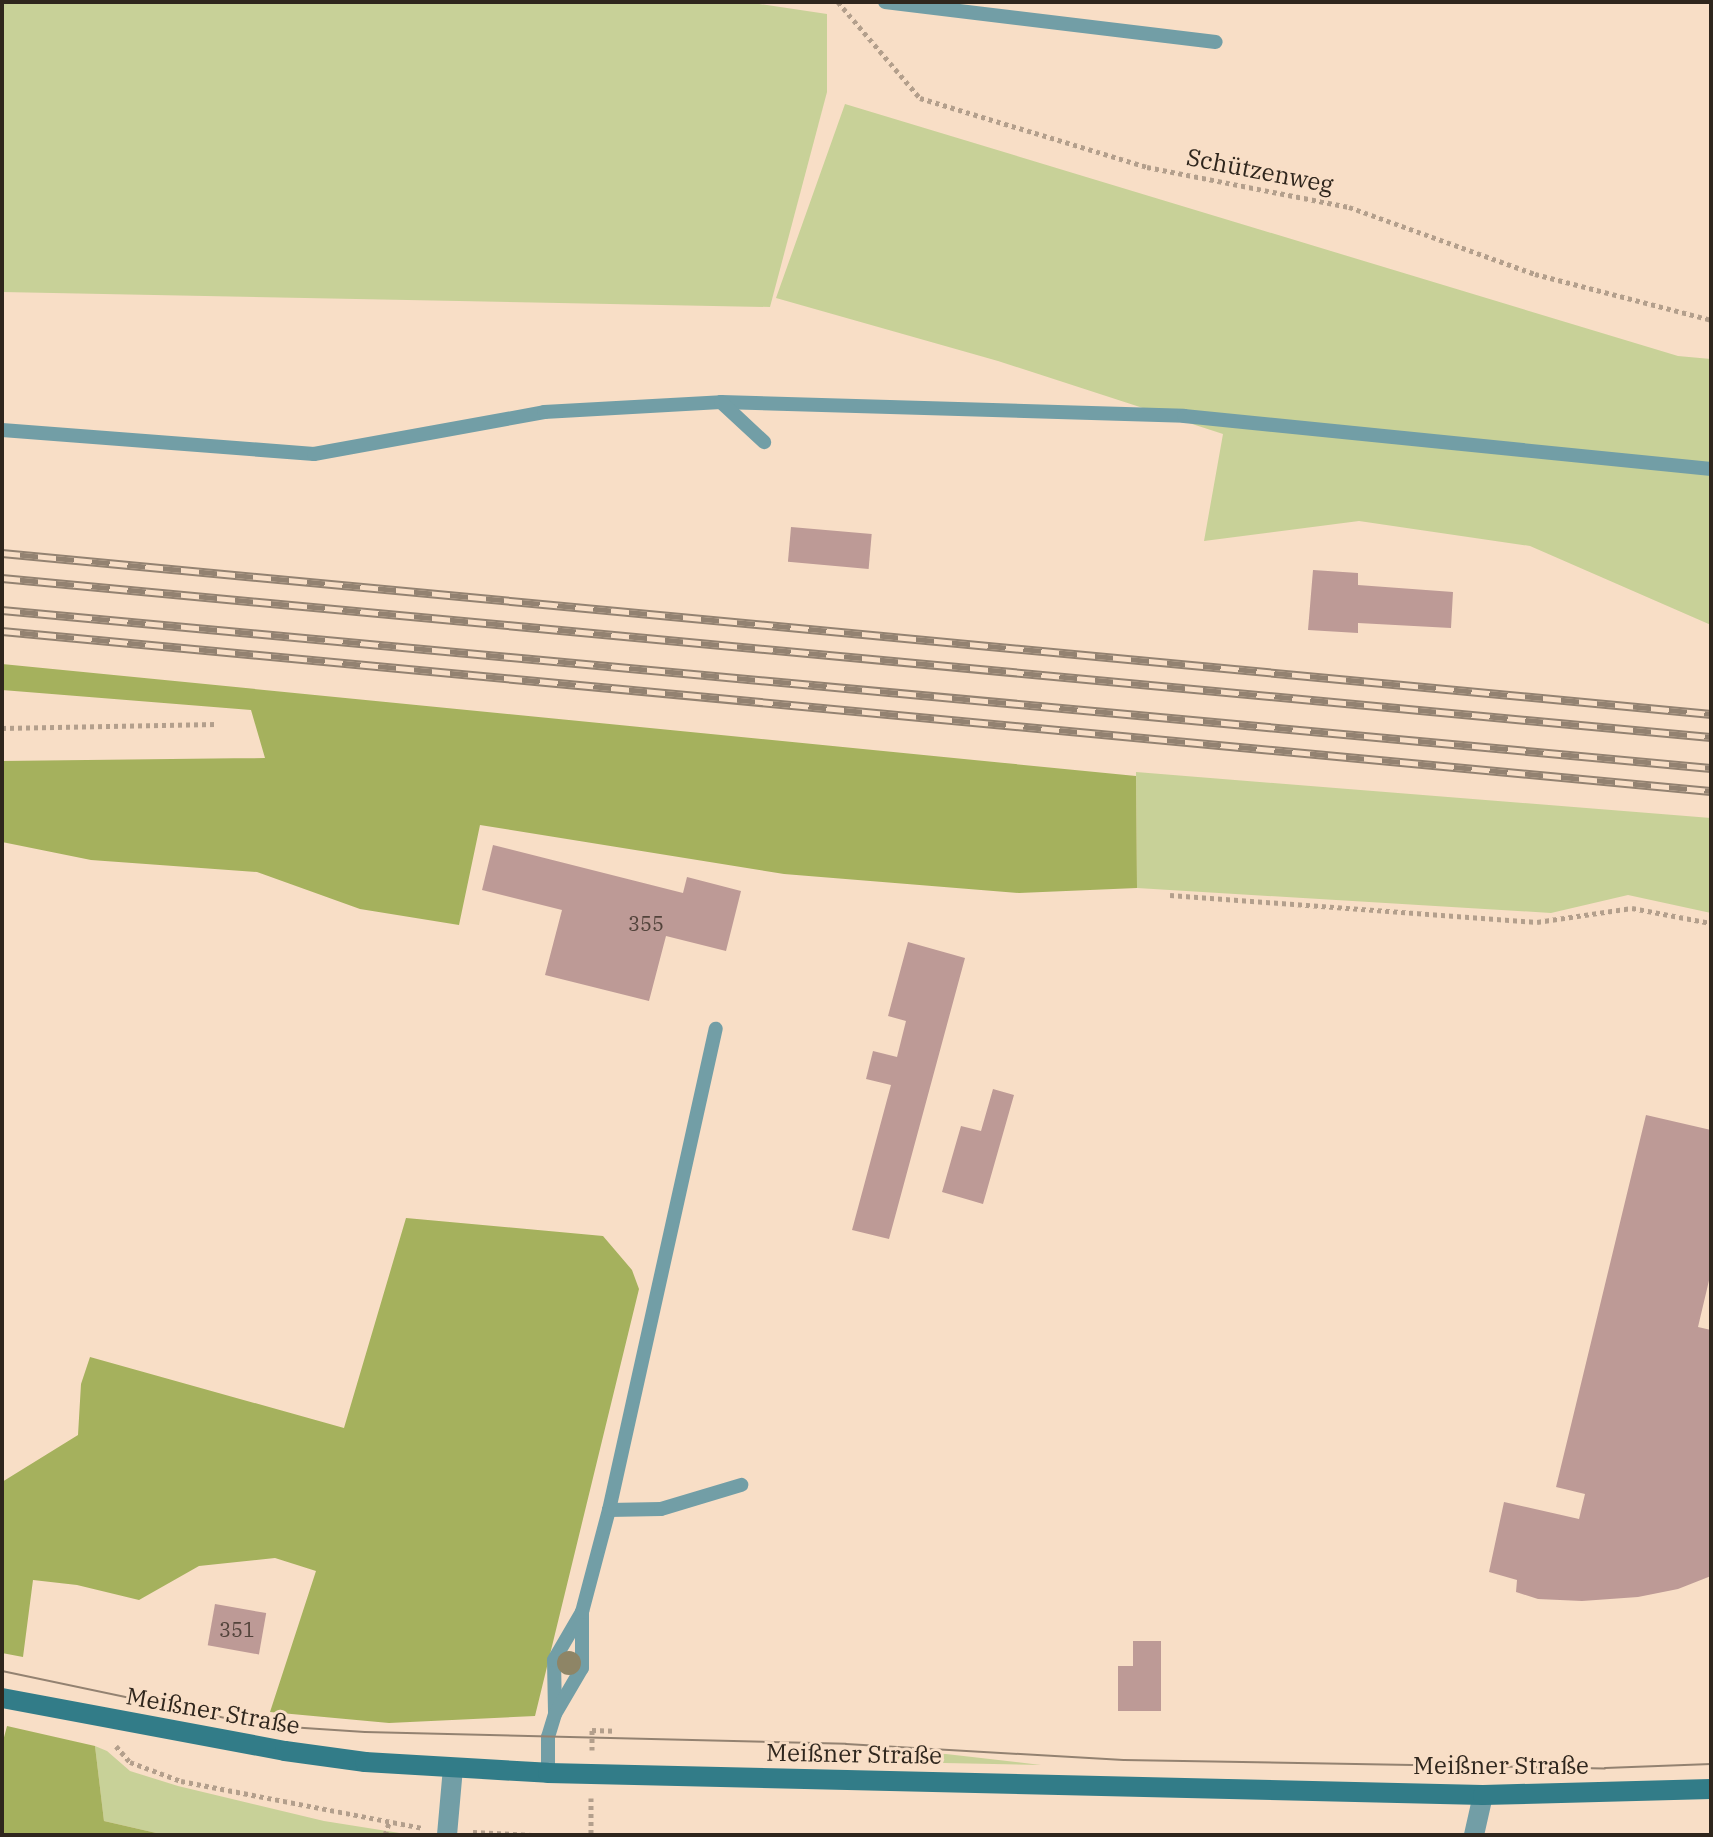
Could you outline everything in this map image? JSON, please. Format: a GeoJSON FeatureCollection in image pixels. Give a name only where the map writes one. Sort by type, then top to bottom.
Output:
{"type":"FeatureCollection","features":[{"type":"Feature","properties":{"kind":"main road","name":"Meißner Straße"},"geometry":{"type":"LineString","coordinates":[[2,1698],[285,1751],[453,1768],[548,1773],[1483,1795],[1711,1789]]}},
{"type":"Feature","properties":{"kind":"street"},"geometry":{"type":"LineString","coordinates":[[448,1833],[453,1768]]}},
{"type":"Feature","properties":{"kind":"street"},"geometry":{"type":"LineString","coordinates":[[1474,1835],[1483,1795]]}},
{"type":"Feature","properties":{"kind":"lane"},"geometry":{"type":"LineString","coordinates":[[885,2],[1216,42]]}},
{"type":"Feature","properties":{"kind":"lane"},"geometry":{"type":"LineString","coordinates":[[2,430],[314,454],[544,412],[721,402],[1184,416],[1711,469]]}},
{"type":"Feature","properties":{"kind":"lane"},"geometry":{"type":"LineString","coordinates":[[721,402],[764,442]]}},
{"type":"Feature","properties":{"kind":"lane"},"geometry":{"type":"LineString","coordinates":[[548,1773],[548,1737],[555,1714],[582,1668],[582,1612],[609,1510],[716,1029]]}},
{"type":"Feature","properties":{"kind":"lane"},"geometry":{"type":"LineString","coordinates":[[609,1510],[661,1509],[741,1485]]}},
{"type":"Feature","properties":{"kind":"lane"},"geometry":{"type":"LineString","coordinates":[[555,1714],[554,1660],[582,1612]]}},
{"type":"Feature","properties":{"kind":"path","name":"Schützenweg"},"geometry":{"type":"LineString","coordinates":[[838,2],[920,98],[1147,167],[1349,207],[1535,274],[1711,320]]}},
{"type":"Feature","properties":{"kind":"path"},"geometry":{"type":"LineString","coordinates":[[2,728],[216,724]]}},
{"type":"Feature","properties":{"kind":"path"},"geometry":{"type":"LineString","coordinates":[[1170,895],[1537,922],[1632,908],[1711,923]]}},
{"type":"Feature","properties":{"kind":"path"},"geometry":{"type":"LineString","coordinates":[[90,1716],[130,1762],[181,1781],[448,1833],[532,1835]]}},
{"type":"Feature","properties":{"kind":"path"},"geometry":{"type":"LineString","coordinates":[[592,1750],[592,1730],[615,1731]]}},
{"type":"Feature","properties":{"kind":"path"},"geometry":{"type":"LineString","coordinates":[[385,1835],[389,1823]]}},
{"type":"Feature","properties":{"kind":"green space"},"geometry":{"type":"Polygon","coordinates":[[[2,2],[746,2],[827,14],[827,92],[770,307],[2,292],[2,2]]]}},
{"type":"Feature","properties":{"kind":"green space"},"geometry":{"type":"Polygon","coordinates":[[[845,104],[1678,356],[1711,359],[1711,625],[1530,546],[1359,521],[1204,541],[1223,434],[998,361],[776,298],[845,104]]]}},
{"type":"Feature","properties":{"kind":"green space"},"geometry":{"type":"Polygon","coordinates":[[[2,664],[1136,776],[1137,888],[1019,893],[784,874],[480,825],[459,925],[360,909],[257,872],[91,860],[2,842],[2,761],[265,758],[251,710],[2,690],[2,664]]]}},
{"type":"Feature","properties":{"kind":"green space"},"geometry":{"type":"Polygon","coordinates":[[[1136,772],[1711,818],[1711,913],[1628,895],[1551,913],[1137,888],[1136,772]]]}},
{"type":"Feature","properties":{"kind":"green space"},"geometry":{"type":"Polygon","coordinates":[[[406,1218],[603,1236],[632,1270],[639,1289],[535,1716],[389,1723],[270,1712],[316,1571],[275,1558],[199,1566],[139,1600],[77,1585],[33,1580],[23,1657],[2,1653],[2,1482],[78,1435],[81,1384],[90,1357],[344,1428],[406,1218]]]}},
{"type":"Feature","properties":{"kind":"green space"},"geometry":{"type":"Polygon","coordinates":[[[7,1726],[95,1746],[104,1821],[165,1835],[2,1835],[2,1745],[7,1726]]]}},
{"type":"Feature","properties":{"kind":"green space"},"geometry":{"type":"Polygon","coordinates":[[[95,1746],[107,1751],[130,1771],[178,1786],[324,1821],[412,1835],[165,1835],[104,1821],[95,1746]]]}},
{"type":"Feature","properties":{"kind":"green space"},"geometry":{"type":"Polygon","coordinates":[[[894,1753],[946,1754],[1041,1765],[895,1762],[894,1753]]]}},
{"type":"Feature","properties":{"kind":"building"},"geometry":{"type":"Polygon","coordinates":[[[791,527],[872,534],[869,569],[788,562],[791,527]]]}},
{"type":"Feature","properties":{"kind":"building"},"geometry":{"type":"Polygon","coordinates":[[[1313,570],[1358,573],[1358,585],[1453,592],[1451,628],[1358,623],[1358,633],[1308,630],[1313,570]]]}},
{"type":"Feature","properties":{"kind":"building"},"geometry":{"type":"Polygon","coordinates":[[[493,845],[683,893],[687,877],[741,891],[726,951],[666,936],[649,1001],[545,975],[562,910],[482,890],[493,845]]]}},
{"type":"Feature","properties":{"kind":"building"},"geometry":{"type":"Polygon","coordinates":[[[908,942],[965,958],[889,1239],[852,1230],[891,1085],[866,1079],[873,1051],[897,1057],[906,1021],[888,1016],[908,942]]]}},
{"type":"Feature","properties":{"kind":"building"},"geometry":{"type":"Polygon","coordinates":[[[993,1089],[1014,1095],[983,1204],[942,1192],[961,1126],[981,1131],[993,1089]]]}},
{"type":"Feature","properties":{"kind":"building"},"geometry":{"type":"Polygon","coordinates":[[[1646,1115],[1711,1130],[1711,1272],[1698,1327],[1711,1330],[1711,1576],[1678,1589],[1638,1597],[1582,1601],[1538,1599],[1516,1592],[1517,1580],[1489,1572],[1504,1502],[1579,1519],[1585,1494],[1556,1487],[1646,1115]]]}},
{"type":"Feature","properties":{"kind":"building"},"geometry":{"type":"Polygon","coordinates":[[[215,1604],[266,1613],[259,1654],[208,1645],[215,1604]]]}},
{"type":"Feature","properties":{"kind":"building"},"geometry":{"type":"Polygon","coordinates":[[[1133,1641],[1161,1641],[1161,1711],[1118,1711],[1118,1666],[1133,1666],[1133,1641]]]}},
{"type":"Feature","properties":{"kind":"tram line"},"geometry":{"type":"LineString","coordinates":[[2,1671],[259,1725],[365,1732],[846,1744],[1124,1760],[1605,1768],[1711,1764]]}},
{"type":"Feature","properties":{"kind":"railway"},"geometry":{"type":"LineString","coordinates":[[2,553],[1711,714]]}},
{"type":"Feature","properties":{"kind":"railway"},"geometry":{"type":"LineString","coordinates":[[2,578],[1711,737]]}},
{"type":"Feature","properties":{"kind":"railway"},"geometry":{"type":"LineString","coordinates":[[2,610],[1711,768]]}},
{"type":"Feature","properties":{"kind":"railway"},"geometry":{"type":"LineString","coordinates":[[2,631],[1711,791]]}}]}
